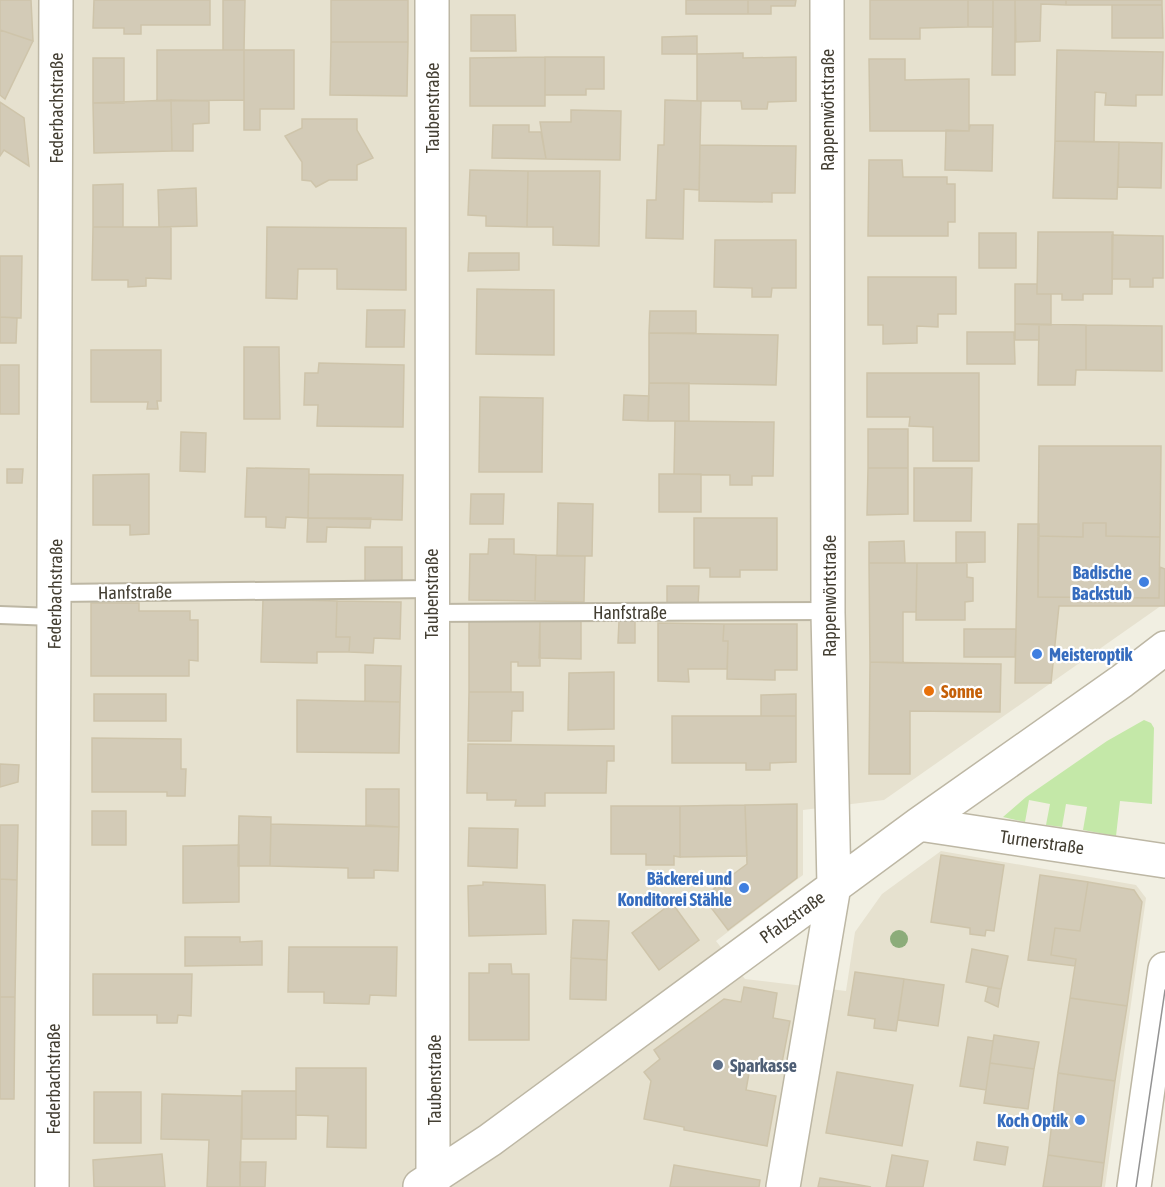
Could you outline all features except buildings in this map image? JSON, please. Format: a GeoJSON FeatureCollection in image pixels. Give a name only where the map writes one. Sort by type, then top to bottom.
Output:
{"type":"FeatureCollection","features":[{"type":"Feature","properties":{"kind":"street","name":"Federbachstraße"},"geometry":{"type":"LineString","coordinates":[[52,1187],[56,0]]}},
{"type":"Feature","properties":{"kind":"street","name":"Taubenstraße"},"geometry":{"type":"LineString","coordinates":[[429,1184],[432,0]]}},
{"type":"Feature","properties":{"kind":"street","name":"Rappenwörtstraße"},"geometry":{"type":"LineString","coordinates":[[783,1187],[834,886],[828,611],[827,0]]}},
{"type":"Feature","properties":{"kind":"street","name":"Pfalzstraße"},"geometry":{"type":"LineString","coordinates":[[429,1184],[919,824],[1122,681],[1165,648]]}},
{"type":"Feature","properties":{"kind":"street","name":"Turnerstraße"},"geometry":{"type":"LineString","coordinates":[[919,824],[1165,861]]}},
{"type":"Feature","properties":{"kind":"street"},"geometry":{"type":"LineString","coordinates":[[1134,1187],[1165,969]]}},
{"type":"Feature","properties":{"kind":"lane","name":"Hanfstraße"},"geometry":{"type":"LineString","coordinates":[[0,615],[55,605],[431,601],[828,611]]}},
{"type":"Feature","properties":{"kind":"shaded area"},"geometry":{"type":"Polygon","coordinates":[[[0,0],[1165,0],[1165,603],[884,800],[803,810],[803,875],[716,941],[745,979],[846,991],[855,932],[882,894],[941,851],[1136,885],[1146,898],[1105,1187],[0,1187],[0,0]]]}},
{"type":"Feature","properties":{"kind":"green space"},"geometry":{"type":"Polygon","coordinates":[[[1144,720],[1151,723],[1154,728],[1152,804],[1120,801],[1116,836],[1083,830],[1087,807],[1066,804],[1062,827],[1046,825],[1050,804],[1029,800],[1025,822],[1003,817],[1026,797],[1107,741],[1144,720]]]}},
{"type":"Feature","properties":{"kind":"tram line"},"geometry":{"type":"LineString","coordinates":[[1136,1187],[1165,990]]}},
{"type":"Feature","properties":{"kind":"place","name":"Badische Backstub"},"geometry":{"type":"Point","coordinates":[1144,582]}},
{"type":"Feature","properties":{"kind":"place","name":"Meisteroptik"},"geometry":{"type":"Point","coordinates":[1037,654]}},
{"type":"Feature","properties":{"kind":"place","name":"Sonne"},"geometry":{"type":"Point","coordinates":[929,691]}},
{"type":"Feature","properties":{"kind":"place","name":"Bäckerei und Konditorei Stähle"},"geometry":{"type":"Point","coordinates":[744,888]}},
{"type":"Feature","properties":{"kind":"place","name":"Sparkasse"},"geometry":{"type":"Point","coordinates":[718,1065]}},
{"type":"Feature","properties":{"kind":"place","name":"Koch Optik"},"geometry":{"type":"Point","coordinates":[1080,1120]}}]}
